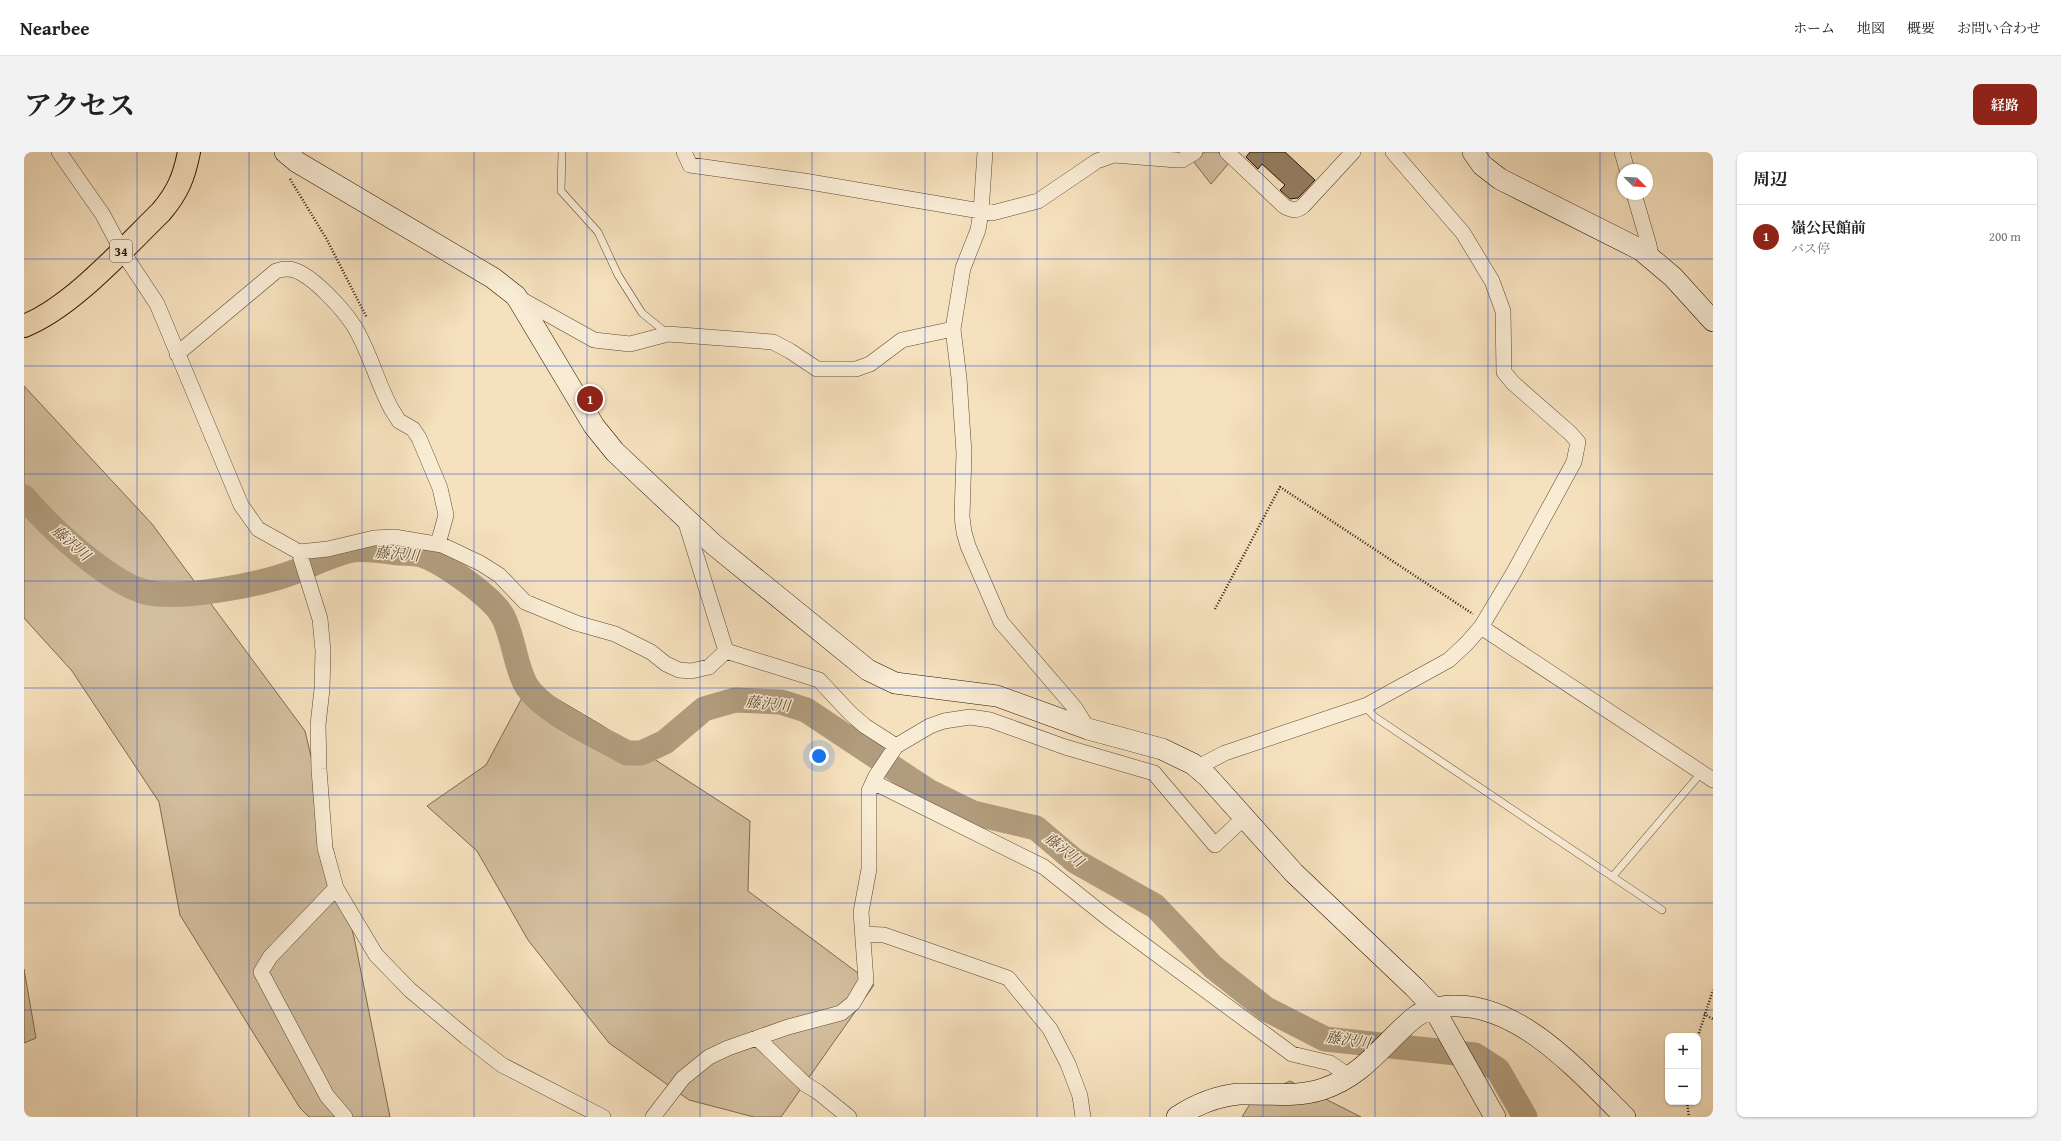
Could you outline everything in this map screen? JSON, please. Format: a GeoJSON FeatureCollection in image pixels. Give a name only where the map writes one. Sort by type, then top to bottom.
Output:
{"type":"FeatureCollection","features":[{"type":"Feature","properties":{"kind":"main road","name":"34"},"geometry":{"type":"LineString","coordinates":[[24,326],[34,322],[65,302],[122,251],[170,201],[184,177],[189,152]]}},
{"type":"Feature","properties":{"kind":"street"},"geometry":{"type":"LineString","coordinates":[[59,152],[102,215],[122,251],[157,304],[241,505],[258,529],[299,552],[328,549],[374,538],[394,537],[438,544],[480,563],[499,575],[525,602],[576,623],[615,634],[651,652],[666,664],[678,670],[691,671],[709,667],[726,652]]}},
{"type":"Feature","properties":{"kind":"street"},"geometry":{"type":"LineString","coordinates":[[684,152],[690,165],[804,181],[981,212],[999,212],[1038,201],[1098,161],[1114,155],[1182,160],[1195,152]]}},
{"type":"Feature","properties":{"kind":"street"},"geometry":{"type":"LineString","coordinates":[[985,152],[981,212],[978,230],[963,268],[953,329],[959,378],[964,453],[962,517],[968,546],[1001,622],[1075,708],[1088,729]]}},
{"type":"Feature","properties":{"kind":"street"},"geometry":{"type":"LineString","coordinates":[[1227,152],[1284,206],[1291,210],[1298,210],[1353,152]]}},
{"type":"Feature","properties":{"kind":"street"},"geometry":{"type":"LineString","coordinates":[[1198,767],[1224,753],[1367,705],[1449,660],[1467,643],[1482,624],[1514,572],[1574,462],[1578,442],[1513,383],[1504,372],[1503,311],[1492,281],[1463,234],[1393,152]]}},
{"type":"Feature","properties":{"kind":"street"},"geometry":{"type":"LineString","coordinates":[[1473,152],[1482,165],[1500,179],[1628,243],[1651,257],[1673,277],[1713,322]]}},
{"type":"Feature","properties":{"kind":"street"},"geometry":{"type":"LineString","coordinates":[[1622,152],[1626,164]]}},
{"type":"Feature","properties":{"kind":"street"},"geometry":{"type":"LineString","coordinates":[[287,154],[494,278],[516,296],[594,340],[630,344],[668,334],[773,342],[790,351],[817,369],[856,369],[870,364],[902,340],[953,329]]}},
{"type":"Feature","properties":{"kind":"street"},"geometry":{"type":"LineString","coordinates":[[1636,200],[1651,257]]}},
{"type":"Feature","properties":{"kind":"street"},"geometry":{"type":"LineString","coordinates":[[177,354],[276,271],[284,268],[292,269],[302,274],[329,297],[353,326],[392,410],[399,421],[413,429],[419,438],[434,473],[445,509],[445,520],[438,544]]}},
{"type":"Feature","properties":{"kind":"street"},"geometry":{"type":"LineString","coordinates":[[516,296],[594,426],[615,452],[713,544],[877,676],[895,683],[998,696],[1088,729],[1162,749],[1198,767],[1294,872],[1414,987],[1437,1015],[1495,1117]]}},
{"type":"Feature","properties":{"kind":"street"},"geometry":{"type":"LineString","coordinates":[[685,517],[726,652]]}},
{"type":"Feature","properties":{"kind":"street"},"geometry":{"type":"LineString","coordinates":[[299,552],[320,619],[323,651],[322,689],[318,725],[319,769],[324,848],[336,888],[376,955],[410,990],[502,1065],[603,1117]]}},
{"type":"Feature","properties":{"kind":"street"},"geometry":{"type":"LineString","coordinates":[[1482,624],[1708,776]]}},
{"type":"Feature","properties":{"kind":"street"},"geometry":{"type":"LineString","coordinates":[[726,652],[819,680],[850,713],[895,748]]}},
{"type":"Feature","properties":{"kind":"street"},"geometry":{"type":"LineString","coordinates":[[653,1117],[683,1078],[696,1067],[728,1048],[788,1027],[841,1013],[853,1003],[866,981],[862,912],[869,869],[869,791],[874,779],[895,748],[917,733],[944,721],[970,718],[990,720],[1065,747],[1154,773],[1215,845],[1244,818]]}},
{"type":"Feature","properties":{"kind":"street"},"geometry":{"type":"LineString","coordinates":[[874,779],[1044,867],[1109,919],[1292,1054],[1330,1063],[1349,1076]]}},
{"type":"Feature","properties":{"kind":"street"},"geometry":{"type":"LineString","coordinates":[[336,888],[270,957],[261,972],[327,1096],[345,1117]]}},
{"type":"Feature","properties":{"kind":"street"},"geometry":{"type":"LineString","coordinates":[[863,934],[884,935],[1008,978],[1050,1030],[1068,1064],[1080,1096],[1083,1117]]}},
{"type":"Feature","properties":{"kind":"street"},"geometry":{"type":"LineString","coordinates":[[1177,1117],[1194,1106],[1237,1094],[1307,1094],[1337,1084],[1366,1064],[1420,1014],[1437,1015],[1459,1006],[1481,1008],[1524,1027],[1561,1055],[1625,1117]]}},
{"type":"Feature","properties":{"kind":"street"},"geometry":{"type":"LineString","coordinates":[[757,1038],[805,1084],[818,1092],[849,1117]]}},
{"type":"Feature","properties":{"kind":"street"},"geometry":{"type":"LineString","coordinates":[[327,1096],[331,1117]]}},
{"type":"Feature","properties":{"kind":"lane"},"geometry":{"type":"LineString","coordinates":[[562,152],[561,191],[598,232],[618,275],[642,313],[668,334]]}},
{"type":"Feature","properties":{"kind":"lane"},"geometry":{"type":"LineString","coordinates":[[1367,705],[1375,717],[1662,910]]}},
{"type":"Feature","properties":{"kind":"lane"},"geometry":{"type":"LineString","coordinates":[[1613,876],[1708,776]]}},
{"type":"Feature","properties":{"kind":"path"},"geometry":{"type":"LineString","coordinates":[[287,154],[288,173],[290,179],[326,238],[361,302],[370,323]]}},
{"type":"Feature","properties":{"kind":"path"},"geometry":{"type":"LineString","coordinates":[[1215,609],[1280,487],[1482,624]]}},
{"type":"Feature","properties":{"kind":"path"},"geometry":{"type":"LineString","coordinates":[[1699,1033],[1713,990]]}},
{"type":"Feature","properties":{"kind":"path"},"geometry":{"type":"LineString","coordinates":[[1704,1014],[1713,1019]]}},
{"type":"Feature","properties":{"kind":"path"},"geometry":{"type":"LineString","coordinates":[[1687,1105],[1689,1117]]}},
{"type":"Feature","properties":{"kind":"shaded area"},"geometry":{"type":"Polygon","coordinates":[[[1205,152],[1218,152],[1229,163],[1211,184],[1193,161],[1205,152]]]}},
{"type":"Feature","properties":{"kind":"shaded area"},"geometry":{"type":"Polygon","coordinates":[[[24,386],[152,524],[305,731],[355,942],[390,1117],[309,1117],[300,1108],[180,915],[159,802],[72,671],[24,618],[24,386]]]}},
{"type":"Feature","properties":{"kind":"shaded area"},"geometry":{"type":"Polygon","coordinates":[[[530,683],[603,726],[750,821],[748,891],[874,985],[781,1117],[754,1117],[689,1100],[609,1043],[528,940],[477,851],[427,806],[486,765],[530,683]]]}},
{"type":"Feature","properties":{"kind":"shaded area"},"geometry":{"type":"Polygon","coordinates":[[[24,969],[36,1038],[24,1043],[24,969]]]}},
{"type":"Feature","properties":{"kind":"shaded area"},"geometry":{"type":"Polygon","coordinates":[[[1290,1081],[1361,1117],[1242,1117],[1253,1099],[1290,1081]]]}},
{"type":"Feature","properties":{"kind":"building"},"geometry":{"type":"Polygon","coordinates":[[[1250,152],[1285,152],[1315,180],[1298,198],[1290,199],[1280,190],[1285,185],[1262,164],[1258,169],[1246,157],[1250,152]]]}},
{"type":"Feature","properties":{"kind":"waterway","name":"藤沢川"},"geometry":{"type":"LineString","coordinates":[[24,497],[48,523],[78,551],[95,564],[127,585],[142,591],[156,594],[196,593],[262,582],[294,572],[330,557],[358,549],[413,554],[427,557],[468,582],[489,599],[497,608],[506,622],[522,677],[534,695],[557,714],[627,753],[641,753],[665,742],[704,709],[735,700],[781,702],[806,710],[928,791],[973,813],[1036,828],[1075,861],[1155,906],[1213,967],[1266,1009],[1325,1039],[1475,1055],[1498,1070],[1525,1117]]}},
{"type":"Feature","properties":{"kind":"place","name":"嶺公民館前"},"geometry":{"type":"Point","coordinates":[590,399]}}]}
